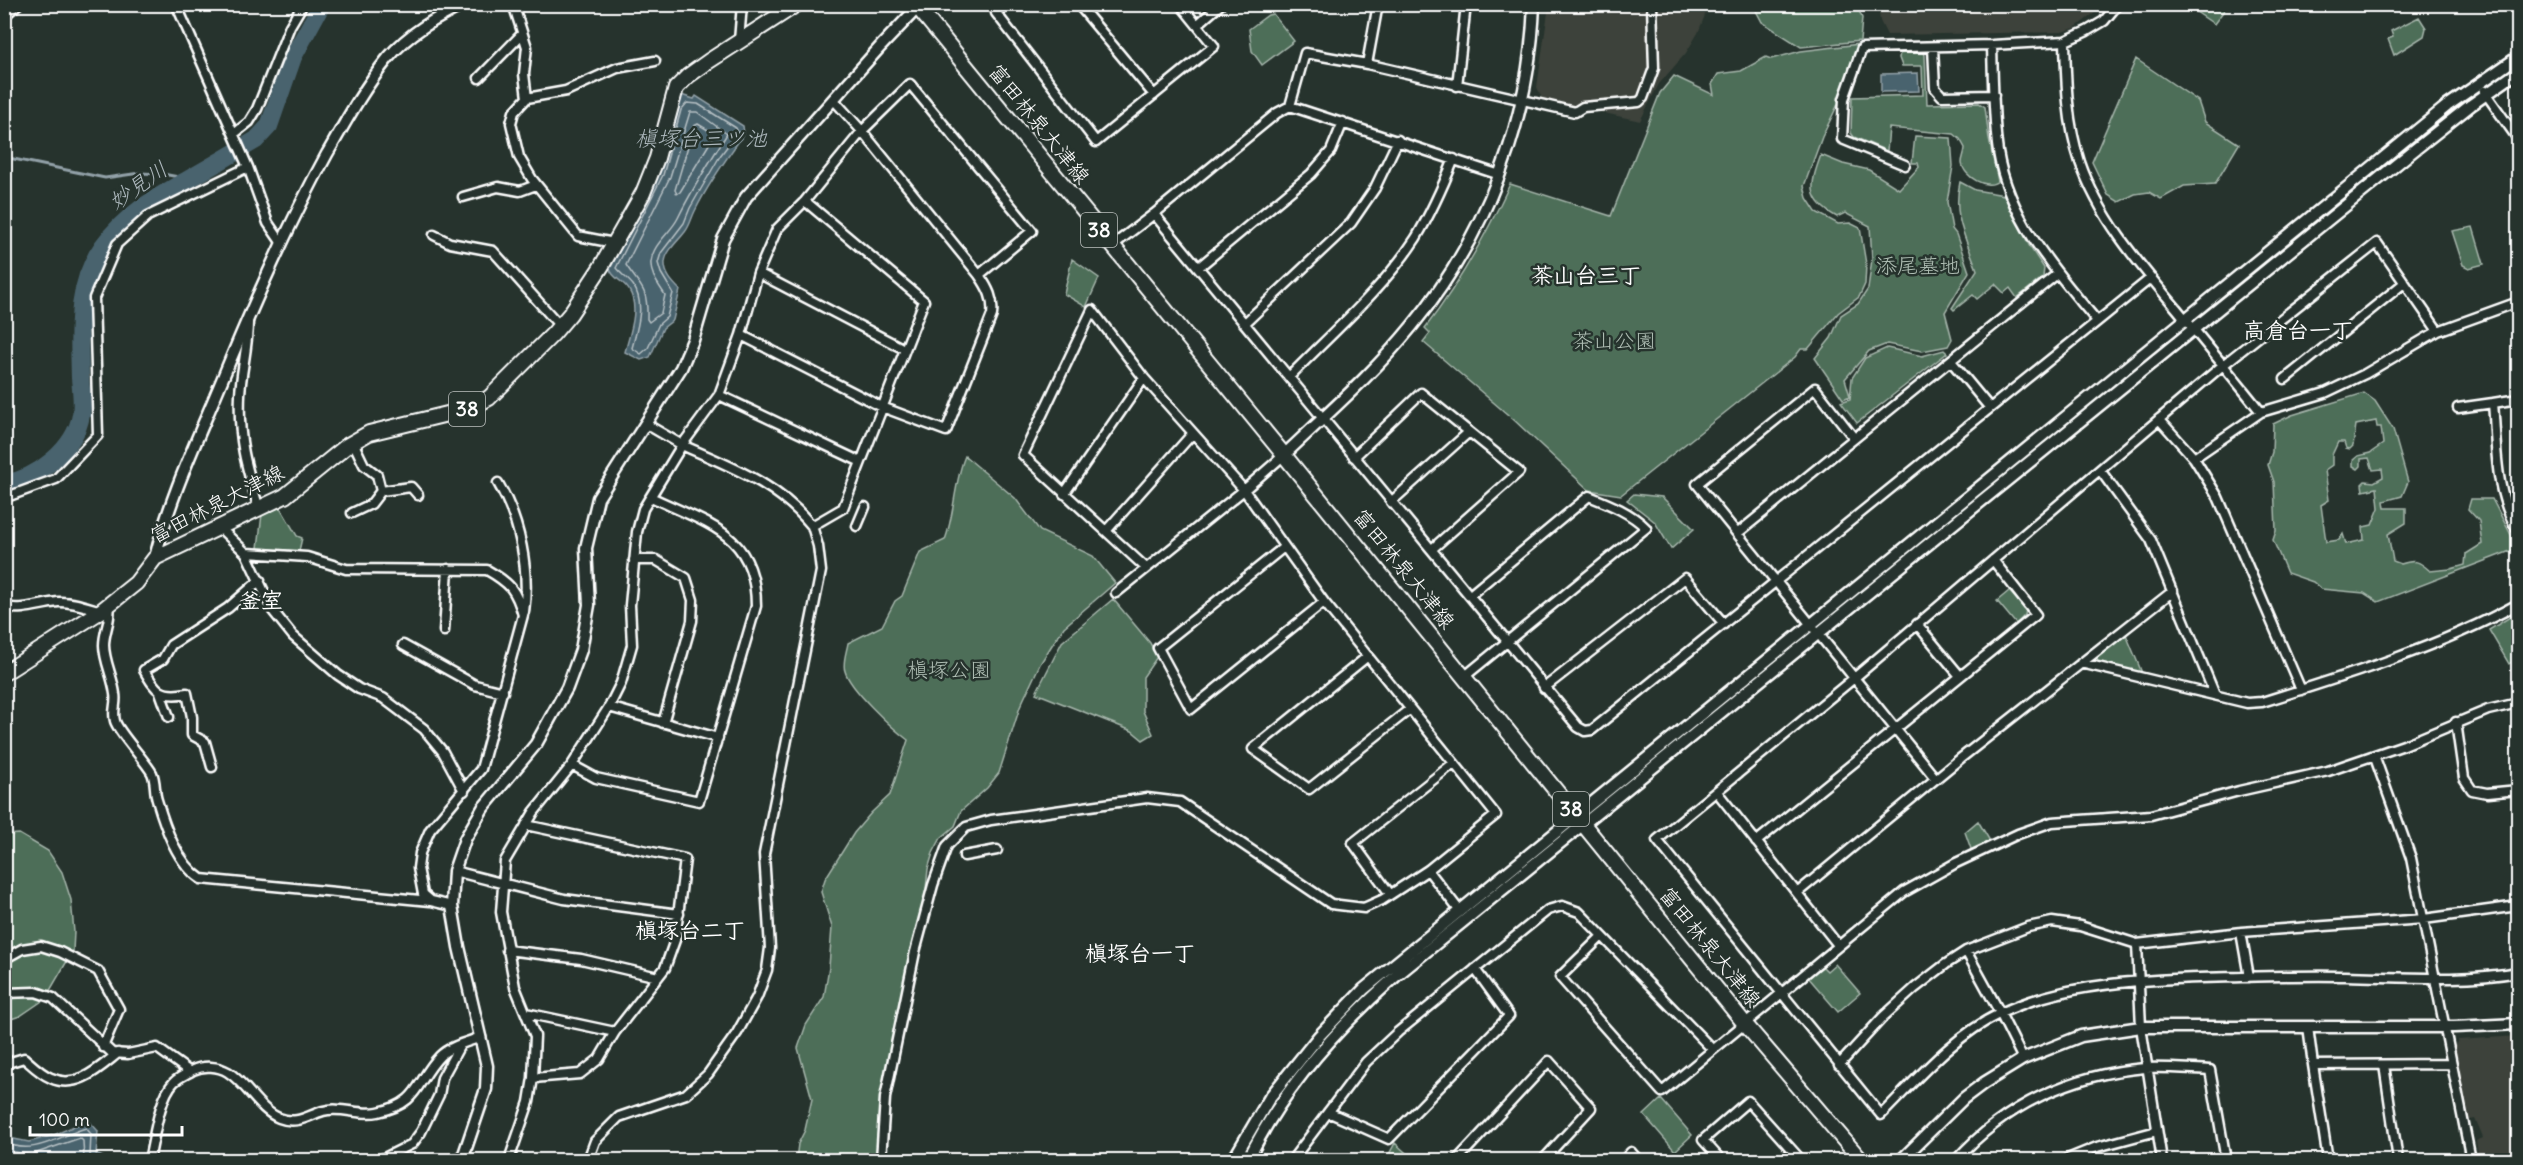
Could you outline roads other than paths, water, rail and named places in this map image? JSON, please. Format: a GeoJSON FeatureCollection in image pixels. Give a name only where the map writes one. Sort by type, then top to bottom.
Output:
{"type":"FeatureCollection","features":[{"type":"Feature","properties":{"kind":"main road","name":"富田林泉大津線"},"geometry":{"type":"LineString","coordinates":[[4,673],[105,608],[136,583],[155,558],[297,488],[353,442],[369,433],[468,409],[489,398],[560,326],[614,243],[642,193],[657,158],[676,88],[688,76],[797,4]]}},
{"type":"Feature","properties":{"kind":"main road","name":"富田林泉大津線"},"geometry":{"type":"LineString","coordinates":[[918,6],[1744,1023],[1861,1161]]}},
{"type":"Feature","properties":{"kind":"street"},"geometry":{"type":"LineString","coordinates":[[4,16],[18,4]]}},
{"type":"Feature","properties":{"kind":"street"},"geometry":{"type":"LineString","coordinates":[[176,4],[248,167],[268,223],[281,242]]}},
{"type":"Feature","properties":{"kind":"street"},"geometry":{"type":"LineString","coordinates":[[234,135],[249,122],[257,109],[290,26],[303,4]]}},
{"type":"Feature","properties":{"kind":"street"},"geometry":{"type":"LineString","coordinates":[[155,558],[165,519],[247,319],[281,242],[355,104],[388,58],[425,24],[465,4]]}},
{"type":"Feature","properties":{"kind":"street"},"geometry":{"type":"LineString","coordinates":[[513,4],[521,35],[527,47],[524,74],[527,98]]}},
{"type":"Feature","properties":{"kind":"street"},"geometry":{"type":"LineString","coordinates":[[740,41],[742,4]]}},
{"type":"Feature","properties":{"kind":"street"},"geometry":{"type":"LineString","coordinates":[[1006,4],[996,13],[1096,142],[1214,46],[1180,4]]}},
{"type":"Feature","properties":{"kind":"street"},"geometry":{"type":"LineString","coordinates":[[1078,4],[1154,95]]}},
{"type":"Feature","properties":{"kind":"street"},"geometry":{"type":"LineString","coordinates":[[1197,25],[1221,4]]}},
{"type":"Feature","properties":{"kind":"street"},"geometry":{"type":"LineString","coordinates":[[1367,64],[1378,4]]}},
{"type":"Feature","properties":{"kind":"street"},"geometry":{"type":"LineString","coordinates":[[1457,86],[1466,4]]}},
{"type":"Feature","properties":{"kind":"street"},"geometry":{"type":"LineString","coordinates":[[1116,594],[1284,455],[1382,360],[1437,294],[1478,224],[1500,175],[1522,101],[1534,4]]}},
{"type":"Feature","properties":{"kind":"street"},"geometry":{"type":"LineString","coordinates":[[1290,106],[1305,53],[1367,64],[1575,112],[1583,108],[1639,102],[1643,98],[1654,68],[1652,4]]}},
{"type":"Feature","properties":{"kind":"street"},"geometry":{"type":"LineString","coordinates":[[1905,165],[1842,139],[1844,99],[1862,48],[2065,41],[2104,21],[2118,4]]}},
{"type":"Feature","properties":{"kind":"street"},"geometry":{"type":"LineString","coordinates":[[462,1161],[486,1089],[487,1066],[459,947],[452,906],[454,872],[465,839],[483,808],[536,744],[567,688],[581,650],[589,605],[586,548],[598,498],[681,368],[693,340],[723,239],[746,197],[918,6]]}},
{"type":"Feature","properties":{"kind":"street"},"geometry":{"type":"LineString","coordinates":[[479,78],[521,35]]}},
{"type":"Feature","properties":{"kind":"street"},"geometry":{"type":"LineString","coordinates":[[2065,41],[2067,100],[2080,163],[2096,198],[2116,231],[2151,278],[2260,412]]}},
{"type":"Feature","properties":{"kind":"street"},"geometry":{"type":"LineString","coordinates":[[1992,45],[1999,154],[2008,188],[2020,216],[2057,274],[2097,321]]}},
{"type":"Feature","properties":{"kind":"street"},"geometry":{"type":"LineString","coordinates":[[1933,47],[1935,88],[1942,96],[1994,95]]}},
{"type":"Feature","properties":{"kind":"street"},"geometry":{"type":"LineString","coordinates":[[1249,1158],[1286,1095],[1334,1035],[1364,1004],[1809,624],[2479,83],[2518,57]]}},
{"type":"Feature","properties":{"kind":"street"},"geometry":{"type":"LineString","coordinates":[[614,243],[578,236],[536,184],[519,157],[511,123],[514,112],[527,98],[566,92],[618,68],[655,61]]}},
{"type":"Feature","properties":{"kind":"street"},"geometry":{"type":"LineString","coordinates":[[1261,1161],[1236,1156],[1270,1097],[1319,1036],[1364,989],[1459,910],[1580,820],[1817,635],[2486,94],[2518,72]]}},
{"type":"Feature","properties":{"kind":"street"},"geometry":{"type":"LineString","coordinates":[[2479,83],[2518,140]]}},
{"type":"Feature","properties":{"kind":"street"},"geometry":{"type":"LineString","coordinates":[[509,1161],[529,1102],[533,1078],[535,1036],[515,987],[507,950],[501,912],[505,861],[526,825],[572,765],[609,708],[621,683],[632,645],[630,605],[637,532],[644,509],[682,445],[719,395],[741,335],[758,273],[777,229],[805,201],[862,130],[910,84],[1032,231],[979,275]]}},
{"type":"Feature","properties":{"kind":"street"},"geometry":{"type":"LineString","coordinates":[[741,335],[882,406],[946,431],[992,315],[989,289],[979,275],[862,130],[833,99]]}},
{"type":"Feature","properties":{"kind":"street"},"geometry":{"type":"LineString","coordinates":[[1112,246],[1277,113],[1290,106],[1500,175]]}},
{"type":"Feature","properties":{"kind":"street"},"geometry":{"type":"LineString","coordinates":[[1199,267],[1311,174],[1331,151],[1343,122]]}},
{"type":"Feature","properties":{"kind":"street"},"geometry":{"type":"LineString","coordinates":[[1245,323],[1351,223],[1375,189],[1398,140]]}},
{"type":"Feature","properties":{"kind":"street"},"geometry":{"type":"LineString","coordinates":[[1288,377],[1384,279],[1415,238],[1437,199],[1454,159]]}},
{"type":"Feature","properties":{"kind":"street"},"geometry":{"type":"LineString","coordinates":[[4,498],[56,479],[98,435],[94,298],[117,244],[148,216],[248,167]]}},
{"type":"Feature","properties":{"kind":"street"},"geometry":{"type":"LineString","coordinates":[[463,197],[498,187],[520,191],[536,184]]}},
{"type":"Feature","properties":{"kind":"street"},"geometry":{"type":"LineString","coordinates":[[805,201],[924,301],[843,508],[812,526]]}},
{"type":"Feature","properties":{"kind":"street"},"geometry":{"type":"LineString","coordinates":[[1154,214],[1578,728],[1585,731],[1592,730],[2151,278]]}},
{"type":"Feature","properties":{"kind":"street"},"geometry":{"type":"LineString","coordinates":[[434,235],[450,243],[493,251],[560,326]]}},
{"type":"Feature","properties":{"kind":"street"},"geometry":{"type":"LineString","coordinates":[[2438,331],[2377,243],[2223,365],[1854,679],[1657,840],[1881,1115],[1947,1050],[2000,1013],[2032,1001],[2070,991],[2138,982],[2249,977],[2344,976],[2434,979],[2518,972]]}},
{"type":"Feature","properties":{"kind":"street"},"geometry":{"type":"LineString","coordinates":[[758,273],[904,349]]}},
{"type":"Feature","properties":{"kind":"street"},"geometry":{"type":"LineString","coordinates":[[1738,533],[2057,274]]}},
{"type":"Feature","properties":{"kind":"street"},"geometry":{"type":"LineString","coordinates":[[2285,379],[2404,283]]}},
{"type":"Feature","properties":{"kind":"street"},"geometry":{"type":"LineString","coordinates":[[2194,458],[2260,412],[2325,393],[2365,374],[2438,331],[2518,302]]}},
{"type":"Feature","properties":{"kind":"street"},"geometry":{"type":"LineString","coordinates":[[881,1161],[885,1098],[915,952],[933,885],[947,846],[966,827],[991,820],[1147,798],[1180,802],[1331,904],[1364,908],[1428,870],[1496,815],[1324,602],[1244,490],[1144,378],[1092,310],[1023,455],[1146,568]]}},
{"type":"Feature","properties":{"kind":"street"},"geometry":{"type":"LineString","coordinates":[[247,319],[248,338],[240,395],[241,444],[259,508]]}},
{"type":"Feature","properties":{"kind":"street"},"geometry":{"type":"LineString","coordinates":[[1951,361],[1989,407]]}},
{"type":"Feature","properties":{"kind":"street"},"geometry":{"type":"LineString","coordinates":[[1064,494],[1144,378]]}},
{"type":"Feature","properties":{"kind":"street"},"geometry":{"type":"LineString","coordinates":[[1854,438],[1815,388],[1697,484],[1817,635],[1936,779]]}},
{"type":"Feature","properties":{"kind":"street"},"geometry":{"type":"LineString","coordinates":[[1354,456],[1421,393],[1519,472],[1432,549]]}},
{"type":"Feature","properties":{"kind":"street"},"geometry":{"type":"LineString","coordinates":[[719,395],[861,462]]}},
{"type":"Feature","properties":{"kind":"street"},"geometry":{"type":"LineString","coordinates":[[2458,408],[2518,399]]}},
{"type":"Feature","properties":{"kind":"street"},"geometry":{"type":"LineString","coordinates":[[2493,403],[2500,489],[2509,515],[2518,531]]}},
{"type":"Feature","properties":{"kind":"street"},"geometry":{"type":"LineString","coordinates":[[2159,419],[2194,458],[2218,497],[2301,690]]}},
{"type":"Feature","properties":{"kind":"street"},"geometry":{"type":"LineString","coordinates":[[588,1161],[595,1141],[619,1117],[686,1094],[708,1074],[737,1033],[757,997],[767,970],[770,948],[764,854],[821,571],[818,546],[812,526],[786,498],[761,481],[682,445],[646,424]]}},
{"type":"Feature","properties":{"kind":"street"},"geometry":{"type":"LineString","coordinates":[[1391,502],[1469,432]]}},
{"type":"Feature","properties":{"kind":"street"},"geometry":{"type":"LineString","coordinates":[[1106,531],[1192,433]]}},
{"type":"Feature","properties":{"kind":"street"},"geometry":{"type":"LineString","coordinates":[[353,442],[364,465],[377,475],[381,491]]}},
{"type":"Feature","properties":{"kind":"street"},"geometry":{"type":"LineString","coordinates":[[2100,470],[2151,540],[2216,695]]}},
{"type":"Feature","properties":{"kind":"street"},"geometry":{"type":"LineString","coordinates":[[431,901],[423,894],[418,868],[420,853],[430,830],[481,769],[523,615],[526,594],[523,553],[512,509],[498,483]]}},
{"type":"Feature","properties":{"kind":"street"},"geometry":{"type":"LineString","coordinates":[[351,513],[371,504],[381,491],[411,488],[418,495]]}},
{"type":"Feature","properties":{"kind":"street"},"geometry":{"type":"LineString","coordinates":[[1464,677],[1646,528],[1622,510],[1589,496],[1470,595]]}},
{"type":"Feature","properties":{"kind":"street"},"geometry":{"type":"LineString","coordinates":[[572,765],[596,778],[699,801],[718,738],[756,606],[756,584],[747,560],[736,542],[722,531],[651,497]]}},
{"type":"Feature","properties":{"kind":"street"},"geometry":{"type":"LineString","coordinates":[[857,526],[865,507]]}},
{"type":"Feature","properties":{"kind":"street"},"geometry":{"type":"LineString","coordinates":[[219,527],[246,553],[273,611],[292,636],[338,675],[359,689],[383,698],[424,729],[442,753],[464,791]]}},
{"type":"Feature","properties":{"kind":"street"},"geometry":{"type":"LineString","coordinates":[[1284,547],[1158,648],[1191,709],[1324,602]]}},
{"type":"Feature","properties":{"kind":"street"},"geometry":{"type":"LineString","coordinates":[[246,553],[307,557],[346,569],[487,570],[506,580],[518,595],[523,615]]}},
{"type":"Feature","properties":{"kind":"street"},"geometry":{"type":"LineString","coordinates":[[634,560],[656,560],[686,578],[693,600],[692,621],[663,723]]}},
{"type":"Feature","properties":{"kind":"street"},"geometry":{"type":"LineString","coordinates":[[1756,842],[2036,615],[1993,560]]}},
{"type":"Feature","properties":{"kind":"street"},"geometry":{"type":"LineString","coordinates":[[444,631],[448,569]]}},
{"type":"Feature","properties":{"kind":"street"},"geometry":{"type":"LineString","coordinates":[[1545,687],[1685,578],[1724,624]]}},
{"type":"Feature","properties":{"kind":"street"},"geometry":{"type":"LineString","coordinates":[[212,767],[205,741],[192,735],[192,717],[187,693],[166,695],[160,692],[153,687],[144,670],[163,659],[171,645],[228,608],[260,580]]}},
{"type":"Feature","properties":{"kind":"street"},"geometry":{"type":"LineString","coordinates":[[1797,893],[1936,779],[2173,591]]}},
{"type":"Feature","properties":{"kind":"street"},"geometry":{"type":"LineString","coordinates":[[4,607],[31,608],[58,602],[105,608],[111,615],[104,642],[116,696],[115,723],[134,745],[152,774],[156,798],[180,856],[191,872],[201,879],[431,901],[452,906]]}},
{"type":"Feature","properties":{"kind":"street"},"geometry":{"type":"LineString","coordinates":[[2081,663],[2247,703],[2262,702],[2481,625],[2518,604]]}},
{"type":"Feature","properties":{"kind":"street"},"geometry":{"type":"LineString","coordinates":[[1917,624],[1960,676]]}},
{"type":"Feature","properties":{"kind":"street"},"geometry":{"type":"LineString","coordinates":[[403,645],[475,685],[503,692]]}},
{"type":"Feature","properties":{"kind":"street"},"geometry":{"type":"LineString","coordinates":[[1368,656],[1253,749],[1309,789],[1410,709]]}},
{"type":"Feature","properties":{"kind":"street"},"geometry":{"type":"LineString","coordinates":[[160,692],[169,717]]}},
{"type":"Feature","properties":{"kind":"street"},"geometry":{"type":"LineString","coordinates":[[1602,936],[1560,977],[1662,1092],[1904,892],[1956,863],[2052,822],[2151,815],[2239,791],[2328,771],[2404,745],[2488,710],[2518,703]]}},
{"type":"Feature","properties":{"kind":"street"},"geometry":{"type":"LineString","coordinates":[[609,708],[718,738]]}},
{"type":"Feature","properties":{"kind":"street"},"geometry":{"type":"LineString","coordinates":[[2456,722],[2464,778],[2472,790],[2487,793],[2518,790]]}},
{"type":"Feature","properties":{"kind":"street"},"geometry":{"type":"LineString","coordinates":[[2374,755],[2411,858],[2471,1161]]}},
{"type":"Feature","properties":{"kind":"street"},"geometry":{"type":"LineString","coordinates":[[1390,894],[1353,843],[1454,763]]}},
{"type":"Feature","properties":{"kind":"street"},"geometry":{"type":"LineString","coordinates":[[1717,792],[1838,945]]}},
{"type":"Feature","properties":{"kind":"street"},"geometry":{"type":"LineString","coordinates":[[526,825],[685,860],[675,940],[665,968],[615,1032],[599,1059],[580,1074],[533,1078]]}},
{"type":"Feature","properties":{"kind":"street"},"geometry":{"type":"LineString","coordinates":[[964,856],[997,850]]}},
{"type":"Feature","properties":{"kind":"street"},"geometry":{"type":"LineString","coordinates":[[1428,870],[1459,910]]}},
{"type":"Feature","properties":{"kind":"street"},"geometry":{"type":"LineString","coordinates":[[454,872],[564,899],[679,914]]}},
{"type":"Feature","properties":{"kind":"street"},"geometry":{"type":"LineString","coordinates":[[1292,1161],[1366,1062],[1398,1032],[1548,910],[1562,906],[1579,912],[1712,1049]]}},
{"type":"Feature","properties":{"kind":"street"},"geometry":{"type":"LineString","coordinates":[[1839,1065],[1883,1017],[1915,988],[1966,951],[2028,927],[2052,922],[2080,926],[2137,944],[2241,932],[2424,919],[2518,906]]}},
{"type":"Feature","properties":{"kind":"street"},"geometry":{"type":"LineString","coordinates":[[2241,932],[2249,977]]}},
{"type":"Feature","properties":{"kind":"street"},"geometry":{"type":"LineString","coordinates":[[2137,944],[2140,1027],[2162,1161]]}},
{"type":"Feature","properties":{"kind":"street"},"geometry":{"type":"LineString","coordinates":[[4,959],[22,949],[41,946],[60,952],[98,971],[120,1009],[103,1047]]}},
{"type":"Feature","properties":{"kind":"street"},"geometry":{"type":"LineString","coordinates":[[507,950],[581,959],[658,977]]}},
{"type":"Feature","properties":{"kind":"street"},"geometry":{"type":"LineString","coordinates":[[1966,951],[2023,1059]]}},
{"type":"Feature","properties":{"kind":"street"},"geometry":{"type":"LineString","coordinates":[[1328,1112],[1389,1138],[1509,1016],[1475,969]]}},
{"type":"Feature","properties":{"kind":"street"},"geometry":{"type":"LineString","coordinates":[[4,993],[36,992],[53,998],[112,1053],[128,1054],[157,1048],[190,1072]]}},
{"type":"Feature","properties":{"kind":"street"},"geometry":{"type":"LineString","coordinates":[[526,1012],[615,1032]]}},
{"type":"Feature","properties":{"kind":"street"},"geometry":{"type":"LineString","coordinates":[[1901,1161],[1964,1098],[1994,1076],[2023,1059],[2081,1036],[2140,1027],[2444,1028],[2518,1024]]}},
{"type":"Feature","properties":{"kind":"street"},"geometry":{"type":"LineString","coordinates":[[2308,1027],[2328,1161]]}},
{"type":"Feature","properties":{"kind":"street"},"geometry":{"type":"LineString","coordinates":[[149,1161],[167,1094],[173,1083],[198,1068],[213,1067],[228,1072],[279,1118],[293,1121],[309,1119],[323,1111],[344,1110],[374,1113],[402,1104],[413,1096],[440,1056],[482,1037]]}},
{"type":"Feature","properties":{"kind":"street"},"geometry":{"type":"LineString","coordinates":[[380,1161],[412,1144],[421,1132],[439,1095],[442,1078],[460,1045]]}},
{"type":"Feature","properties":{"kind":"street"},"geometry":{"type":"LineString","coordinates":[[4,1064],[24,1058],[50,1078],[79,1080],[90,1076],[118,1053]]}},
{"type":"Feature","properties":{"kind":"street"},"geometry":{"type":"LineString","coordinates":[[1457,1161],[1549,1061],[1591,1108],[1543,1161]]}},
{"type":"Feature","properties":{"kind":"street"},"geometry":{"type":"LineString","coordinates":[[2313,1065],[2452,1064]]}},
{"type":"Feature","properties":{"kind":"street"},"geometry":{"type":"LineString","coordinates":[[2384,1065],[2398,1161]]}},
{"type":"Feature","properties":{"kind":"street"},"geometry":{"type":"LineString","coordinates":[[1956,1161],[1995,1123],[2028,1102],[2058,1087],[2093,1077],[2146,1068],[2210,1070],[2226,1161]]}},
{"type":"Feature","properties":{"kind":"street"},"geometry":{"type":"LineString","coordinates":[[1721,1161],[1703,1140],[1748,1101],[1801,1161]]}},
{"type":"Feature","properties":{"kind":"street"},"geometry":{"type":"LineString","coordinates":[[2065,1161],[2097,1146],[2157,1131]]}},
{"type":"Feature","properties":{"kind":"street"},"geometry":{"type":"LineString","coordinates":[[1624,1161],[1631,1152],[1638,1161]]}},
{"type":"Feature","properties":{"kind":"water"},"geometry":{"type":"Polygon","coordinates":[[[1918,73],[1919,91],[1881,92],[1881,74],[1918,73]]]}},
{"type":"Feature","properties":{"kind":"water","name":"槇塚台三ツ池"},"geometry":{"type":"Polygon","coordinates":[[[681,95],[694,99],[696,96],[743,126],[744,134],[705,192],[687,230],[668,254],[665,262],[666,270],[680,290],[673,320],[663,328],[650,357],[641,360],[625,352],[633,321],[634,305],[629,290],[613,275],[610,269],[649,194],[681,95]]]}},
{"type":"Feature","properties":{"kind":"water"},"geometry":{"type":"Polygon","coordinates":[[[5,1115],[9,1138],[29,1142],[54,1135],[88,1120],[98,1131],[96,1154],[109,1160],[5,1160],[5,1115]]]}},
{"type":"Feature","properties":{"kind":"waterway","name":"妙見川"},"geometry":{"type":"LineString","coordinates":[[4,484],[29,476],[53,460],[63,450],[77,428],[82,406],[79,327],[83,293],[87,277],[103,246],[142,208],[256,140],[269,126],[293,57],[322,4]]}},
{"type":"Feature","properties":{"kind":"waterway"},"geometry":{"type":"LineString","coordinates":[[4,157],[105,178],[140,173],[163,174],[189,179]]}},
{"type":"Feature","properties":{"kind":"district","name":"茶山台三丁"},"geometry":{"type":"Point","coordinates":[1586,275]}},
{"type":"Feature","properties":{"kind":"district","name":"高倉台一丁"},"geometry":{"type":"Point","coordinates":[2298,330]}},
{"type":"Feature","properties":{"kind":"district","name":"釜室"},"geometry":{"type":"Point","coordinates":[261,600]}},
{"type":"Feature","properties":{"kind":"district","name":"槇塚台二丁"},"geometry":{"type":"Point","coordinates":[690,930]}},
{"type":"Feature","properties":{"kind":"district","name":"槇塚台一丁"},"geometry":{"type":"Point","coordinates":[1140,953]}},
{"type":"Feature","properties":{"kind":"park label","name":"添尾墓地"},"geometry":{"type":"Point","coordinates":[1918,266]}},
{"type":"Feature","properties":{"kind":"park label","name":"茶山公園"},"geometry":{"type":"Point","coordinates":[1614,341]}},
{"type":"Feature","properties":{"kind":"park label","name":"槇塚公園"},"geometry":{"type":"Point","coordinates":[949,670]}}]}
